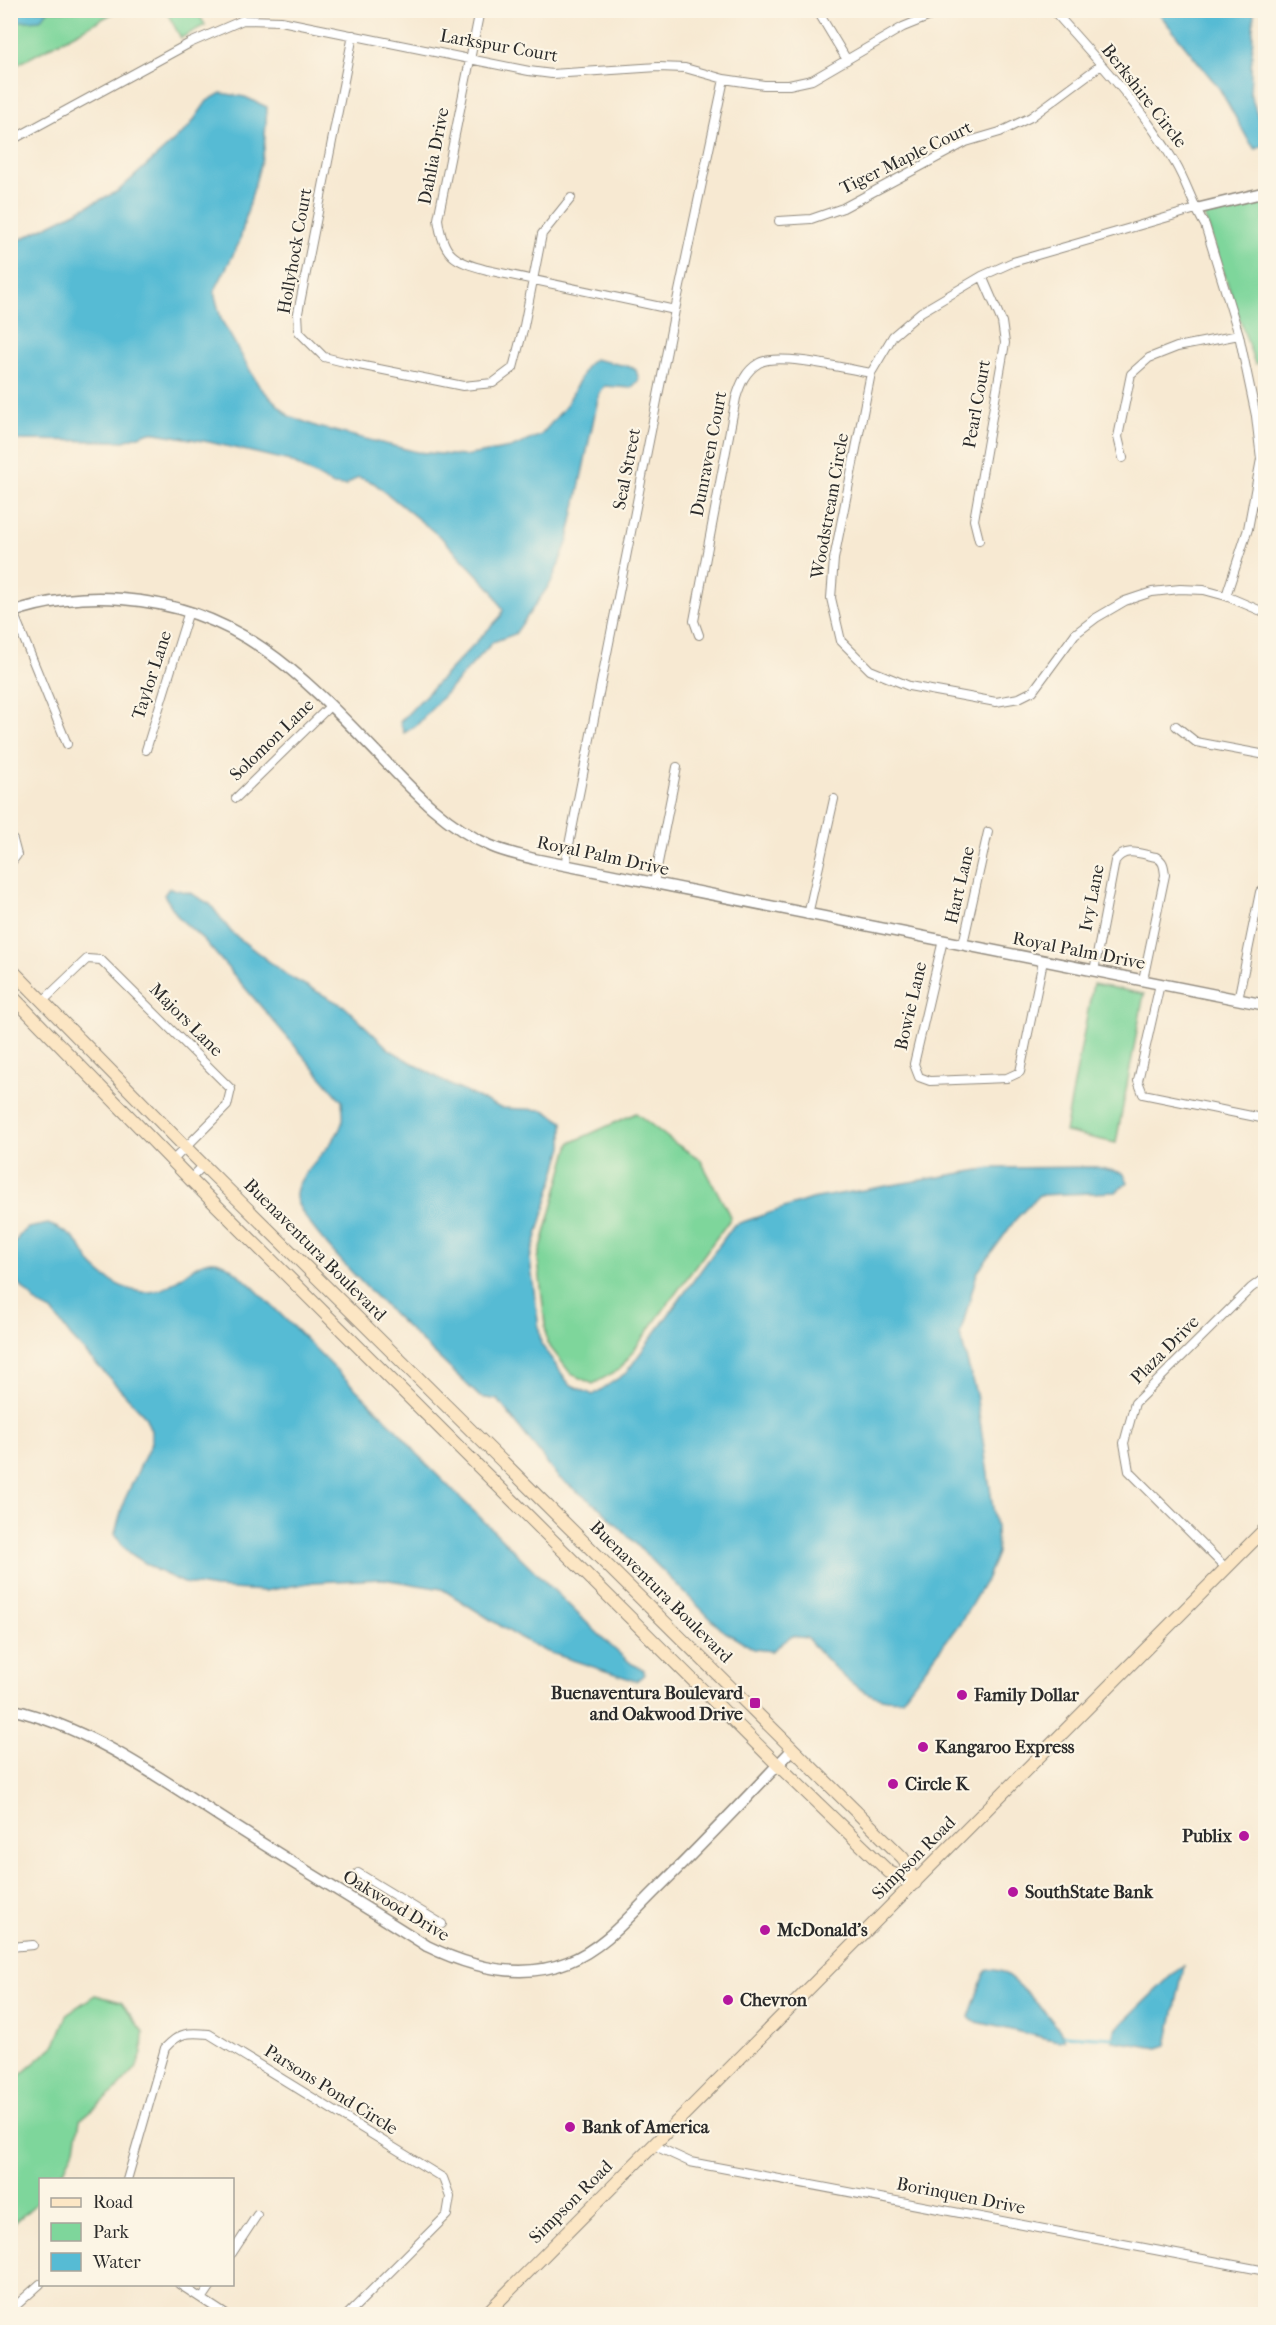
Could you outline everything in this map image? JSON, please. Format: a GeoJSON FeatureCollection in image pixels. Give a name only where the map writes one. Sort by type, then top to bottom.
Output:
{"type":"FeatureCollection","features":[{"type":"Feature","properties":{"kind":"main road","name":"Buenaventura Boulevard"},"geometry":{"type":"LineString","coordinates":[[10,968],[44,1000],[186,1148],[903,1858],[915,1883]]}},
{"type":"Feature","properties":{"kind":"main road","name":"Buenaventura Boulevard"},"geometry":{"type":"LineString","coordinates":[[10,994],[172,1161],[778,1765],[889,1872],[915,1883]]}},
{"type":"Feature","properties":{"kind":"main road","name":"Simpson Road"},"geometry":{"type":"LineString","coordinates":[[486,2314],[1266,1528]]}},
{"type":"Feature","properties":{"kind":"street","name":"Dahlia Drive"},"geometry":{"type":"LineString","coordinates":[[480,10],[438,219],[445,248],[460,262],[675,310]]}},
{"type":"Feature","properties":{"kind":"street"},"geometry":{"type":"LineString","coordinates":[[817,10],[847,60]]}},
{"type":"Feature","properties":{"kind":"street","name":"Larkspur Court"},"geometry":{"type":"LineString","coordinates":[[10,141],[190,43],[243,20],[281,21],[552,74],[658,67],[685,68],[724,79],[764,85],[789,85],[812,80],[903,27],[945,10]]}},
{"type":"Feature","properties":{"kind":"street","name":"Berkshire Circle"},"geometry":{"type":"LineString","coordinates":[[1053,10],[1149,123],[1176,164],[1205,225],[1239,335],[1256,416],[1261,459],[1248,529],[1226,596]]}},
{"type":"Feature","properties":{"kind":"street","name":"Hollyhock Court"},"geometry":{"type":"LineString","coordinates":[[353,35],[299,298],[299,332],[324,357],[463,386],[493,383],[513,368],[524,326],[542,234],[571,198]]}},
{"type":"Feature","properties":{"kind":"street","name":"Tiger Maple Court"},"geometry":{"type":"LineString","coordinates":[[779,221],[811,219],[843,208],[966,142],[1000,132],[1031,117],[1101,65]]}},
{"type":"Feature","properties":{"kind":"street","name":"Seal Street"},"geometry":{"type":"LineString","coordinates":[[565,865],[675,310],[724,79]]}},
{"type":"Feature","properties":{"kind":"street"},"geometry":{"type":"LineString","coordinates":[[1196,209],[1266,192]]}},
{"type":"Feature","properties":{"kind":"street","name":"Woodstream Circle"},"geometry":{"type":"LineString","coordinates":[[1196,209],[1013,262],[982,276],[921,312],[893,336],[872,373],[834,558],[831,598],[841,640],[870,670],[909,686],[996,702],[1018,698],[1034,690],[1075,634],[1125,601],[1152,592],[1204,590],[1226,596],[1266,613]]}},
{"type":"Feature","properties":{"kind":"street","name":"Pearl Court"},"geometry":{"type":"LineString","coordinates":[[979,540],[974,520],[1005,343],[1002,322],[982,276]]}},
{"type":"Feature","properties":{"kind":"street"},"geometry":{"type":"LineString","coordinates":[[1123,458],[1118,437],[1131,374],[1149,358],[1177,347],[1239,335]]}},
{"type":"Feature","properties":{"kind":"street","name":"Dunraven Court"},"geometry":{"type":"LineString","coordinates":[[699,635],[694,621],[736,398],[742,379],[759,363],[783,359],[872,373]]}},
{"type":"Feature","properties":{"kind":"street","name":"Royal Palm Drive"},"geometry":{"type":"LineString","coordinates":[[12,612],[49,603],[110,598],[143,600],[189,611],[229,627],[268,650],[330,706],[415,794],[454,825],[490,846],[534,860],[1266,1005]]}},
{"type":"Feature","properties":{"kind":"street","name":"Taylor Lane"},"geometry":{"type":"LineString","coordinates":[[146,750],[189,611]]}},
{"type":"Feature","properties":{"kind":"street"},"geometry":{"type":"LineString","coordinates":[[12,612],[67,744]]}},
{"type":"Feature","properties":{"kind":"street","name":"Solomon Lane"},"geometry":{"type":"LineString","coordinates":[[236,798],[330,706]]}},
{"type":"Feature","properties":{"kind":"street"},"geometry":{"type":"LineString","coordinates":[[1176,726],[1196,742],[1266,755]]}},
{"type":"Feature","properties":{"kind":"street"},"geometry":{"type":"LineString","coordinates":[[654,884],[677,767]]}},
{"type":"Feature","properties":{"kind":"street"},"geometry":{"type":"LineString","coordinates":[[808,915],[834,799]]}},
{"type":"Feature","properties":{"kind":"street","name":"Hart Lane"},"geometry":{"type":"LineString","coordinates":[[963,944],[988,832]]}},
{"type":"Feature","properties":{"kind":"street"},"geometry":{"type":"LineString","coordinates":[[10,837],[14,840],[17,855],[10,864]]}},
{"type":"Feature","properties":{"kind":"street","name":"Ivy Lane"},"geometry":{"type":"LineString","coordinates":[[1094,971],[1115,861],[1119,854],[1126,852],[1156,857],[1161,859],[1165,875],[1143,980]]}},
{"type":"Feature","properties":{"kind":"street"},"geometry":{"type":"LineString","coordinates":[[1238,1000],[1260,892],[1266,888]]}},
{"type":"Feature","properties":{"kind":"street","name":"Bowie Lane"},"geometry":{"type":"LineString","coordinates":[[943,940],[914,1064],[919,1077],[930,1081],[1007,1078],[1020,1072],[1043,961]]}},
{"type":"Feature","properties":{"kind":"street","name":"Majors Lane"},"geometry":{"type":"LineString","coordinates":[[44,1000],[87,959],[101,960],[231,1089],[227,1106],[172,1161]]}},
{"type":"Feature","properties":{"kind":"street"},"geometry":{"type":"LineString","coordinates":[[1160,984],[1138,1081],[1143,1094],[1261,1118],[1266,1116]]}},
{"type":"Feature","properties":{"kind":"street"},"geometry":{"type":"LineString","coordinates":[[190,1179],[204,1165]]}},
{"type":"Feature","properties":{"kind":"street","name":"Plaza Drive"},"geometry":{"type":"LineString","coordinates":[[1226,1568],[1129,1471],[1124,1443],[1135,1403],[1251,1288],[1266,1277]]}},
{"type":"Feature","properties":{"kind":"street","name":"Oakwood Drive"},"geometry":{"type":"LineString","coordinates":[[10,1709],[77,1731],[100,1743],[156,1774],[234,1826],[427,1946],[448,1957],[492,1970],[534,1971],[568,1962],[596,1946],[658,1888],[793,1749]]}},
{"type":"Feature","properties":{"kind":"street"},"geometry":{"type":"LineString","coordinates":[[358,1873],[442,1924]]}},
{"type":"Feature","properties":{"kind":"street"},"geometry":{"type":"LineString","coordinates":[[10,1947],[33,1945]]}},
{"type":"Feature","properties":{"kind":"street","name":"Parsons Pond Circle"},"geometry":{"type":"LineString","coordinates":[[128,2178],[165,2048],[176,2037],[190,2032],[209,2034],[443,2178],[450,2197],[447,2215],[348,2314]]}},
{"type":"Feature","properties":{"kind":"street","name":"Borinquen Drive"},"geometry":{"type":"LineString","coordinates":[[653,2145],[690,2162],[1266,2271]]}},
{"type":"Feature","properties":{"kind":"street"},"geometry":{"type":"LineString","coordinates":[[234,2250],[257,2215]]}},
{"type":"Feature","properties":{"kind":"street"},"geometry":{"type":"LineString","coordinates":[[10,2311],[39,2285]]}},
{"type":"Feature","properties":{"kind":"street"},"geometry":{"type":"LineString","coordinates":[[182,2286],[225,2314]]}},
{"type":"Feature","properties":{"kind":"street"},"geometry":{"type":"LineString","coordinates":[[202,2299],[211,2286]]}},
{"type":"Feature","properties":{"kind":"green space"},"geometry":{"type":"Polygon","coordinates":[[[11,11],[117,11],[11,68],[11,11]]]}},
{"type":"Feature","properties":{"kind":"green space"},"geometry":{"type":"Polygon","coordinates":[[[166,11],[197,11],[205,25],[181,38],[166,11]]]}},
{"type":"Feature","properties":{"kind":"green space"},"geometry":{"type":"Polygon","coordinates":[[[1265,199],[1265,362],[1255,364],[1203,212],[1265,199]]]}},
{"type":"Feature","properties":{"kind":"green space"},"geometry":{"type":"Polygon","coordinates":[[[1093,984],[1144,994],[1116,1143],[1065,1132],[1093,984]]]}},
{"type":"Feature","properties":{"kind":"green space"},"geometry":{"type":"Polygon","coordinates":[[[636,1113],[676,1144],[700,1159],[731,1218],[620,1369],[593,1384],[571,1374],[547,1343],[538,1259],[570,1143],[636,1113]]]}},
{"type":"Feature","properties":{"kind":"green space"},"geometry":{"type":"Polygon","coordinates":[[[95,1995],[121,2002],[143,2032],[142,2053],[136,2068],[116,2090],[80,2120],[75,2147],[60,2178],[39,2178],[39,2201],[11,2226],[11,2080],[19,2076],[55,2045],[68,2013],[95,1995]]]}},
{"type":"Feature","properties":{"kind":"water"},"geometry":{"type":"Polygon","coordinates":[[[11,10],[48,11],[40,20],[11,22],[11,10]]]}},
{"type":"Feature","properties":{"kind":"water"},"geometry":{"type":"Polygon","coordinates":[[[1157,11],[1254,11],[1250,93],[1264,134],[1263,146],[1256,149],[1250,143],[1219,88],[1157,11]]]}},
{"type":"Feature","properties":{"kind":"water"},"geometry":{"type":"Polygon","coordinates":[[[221,93],[245,97],[267,107],[264,150],[239,243],[214,292],[221,319],[259,386],[289,416],[318,427],[417,452],[464,456],[511,448],[541,435],[566,406],[587,365],[594,359],[631,367],[636,370],[639,380],[631,388],[605,386],[599,394],[568,540],[552,581],[515,634],[493,642],[416,726],[404,733],[400,722],[501,616],[503,610],[492,590],[444,540],[374,483],[358,477],[345,486],[333,485],[290,461],[209,442],[150,432],[124,441],[11,440],[11,244],[118,191],[189,127],[207,101],[221,93]]]}},
{"type":"Feature","properties":{"kind":"water"},"geometry":{"type":"Polygon","coordinates":[[[169,888],[190,893],[210,904],[232,933],[288,976],[344,1006],[390,1050],[452,1086],[501,1108],[544,1110],[563,1122],[563,1147],[530,1259],[541,1344],[569,1384],[593,1395],[626,1373],[734,1225],[811,1199],[991,1168],[1096,1167],[1123,1173],[1128,1182],[1116,1192],[1039,1195],[1015,1220],[977,1273],[960,1335],[976,1394],[996,1528],[997,1553],[986,1580],[962,1620],[902,1699],[874,1696],[861,1689],[837,1670],[807,1638],[792,1636],[772,1651],[753,1649],[722,1630],[601,1509],[558,1477],[498,1400],[480,1397],[346,1266],[303,1213],[296,1196],[302,1178],[340,1129],[343,1117],[342,1101],[204,940],[179,918],[164,895],[169,888]]]}},
{"type":"Feature","properties":{"kind":"water"},"geometry":{"type":"Polygon","coordinates":[[[48,1224],[65,1232],[76,1241],[92,1265],[105,1277],[136,1291],[154,1291],[164,1288],[206,1262],[219,1262],[234,1271],[252,1286],[399,1432],[426,1464],[581,1617],[632,1664],[643,1669],[644,1675],[636,1681],[545,1651],[442,1589],[383,1579],[314,1582],[265,1591],[215,1588],[184,1583],[156,1570],[131,1554],[115,1534],[124,1501],[151,1443],[151,1431],[145,1416],[71,1337],[52,1311],[39,1305],[15,1280],[11,1259],[13,1247],[19,1236],[28,1228],[48,1224]]]}},
{"type":"Feature","properties":{"kind":"water"},"geometry":{"type":"Polygon","coordinates":[[[1184,1966],[1167,2045],[1158,2048],[1113,2041],[1115,2030],[1179,1968],[1184,1966]]]}},
{"type":"Feature","properties":{"kind":"water"},"geometry":{"type":"Polygon","coordinates":[[[988,1969],[997,1970],[1009,1976],[1047,2015],[1065,2040],[1058,2041],[973,2021],[969,2017],[984,1974],[988,1969]]]}},
{"type":"Feature","properties":{"kind":"waterway"},"geometry":{"type":"LineString","coordinates":[[1064,2035],[1113,2038]]}},
{"type":"Feature","properties":{"kind":"place","name":"Family Dollar"},"geometry":{"type":"Point","coordinates":[962,1695]}},
{"type":"Feature","properties":{"kind":"place","name":"Buenaventura Boulevard and Oakwood Drive"},"geometry":{"type":"Point","coordinates":[755,1703]}},
{"type":"Feature","properties":{"kind":"place","name":"Kangaroo Express"},"geometry":{"type":"Point","coordinates":[923,1747]}},
{"type":"Feature","properties":{"kind":"place","name":"Circle K"},"geometry":{"type":"Point","coordinates":[893,1784]}},
{"type":"Feature","properties":{"kind":"place","name":"Publix"},"geometry":{"type":"Point","coordinates":[1244,1836]}},
{"type":"Feature","properties":{"kind":"place","name":"SouthState Bank"},"geometry":{"type":"Point","coordinates":[1013,1892]}},
{"type":"Feature","properties":{"kind":"place","name":"McDonald's"},"geometry":{"type":"Point","coordinates":[765,1930]}},
{"type":"Feature","properties":{"kind":"place","name":"Chevron"},"geometry":{"type":"Point","coordinates":[728,2000]}},
{"type":"Feature","properties":{"kind":"place","name":"Bank of America"},"geometry":{"type":"Point","coordinates":[570,2127]}}]}
